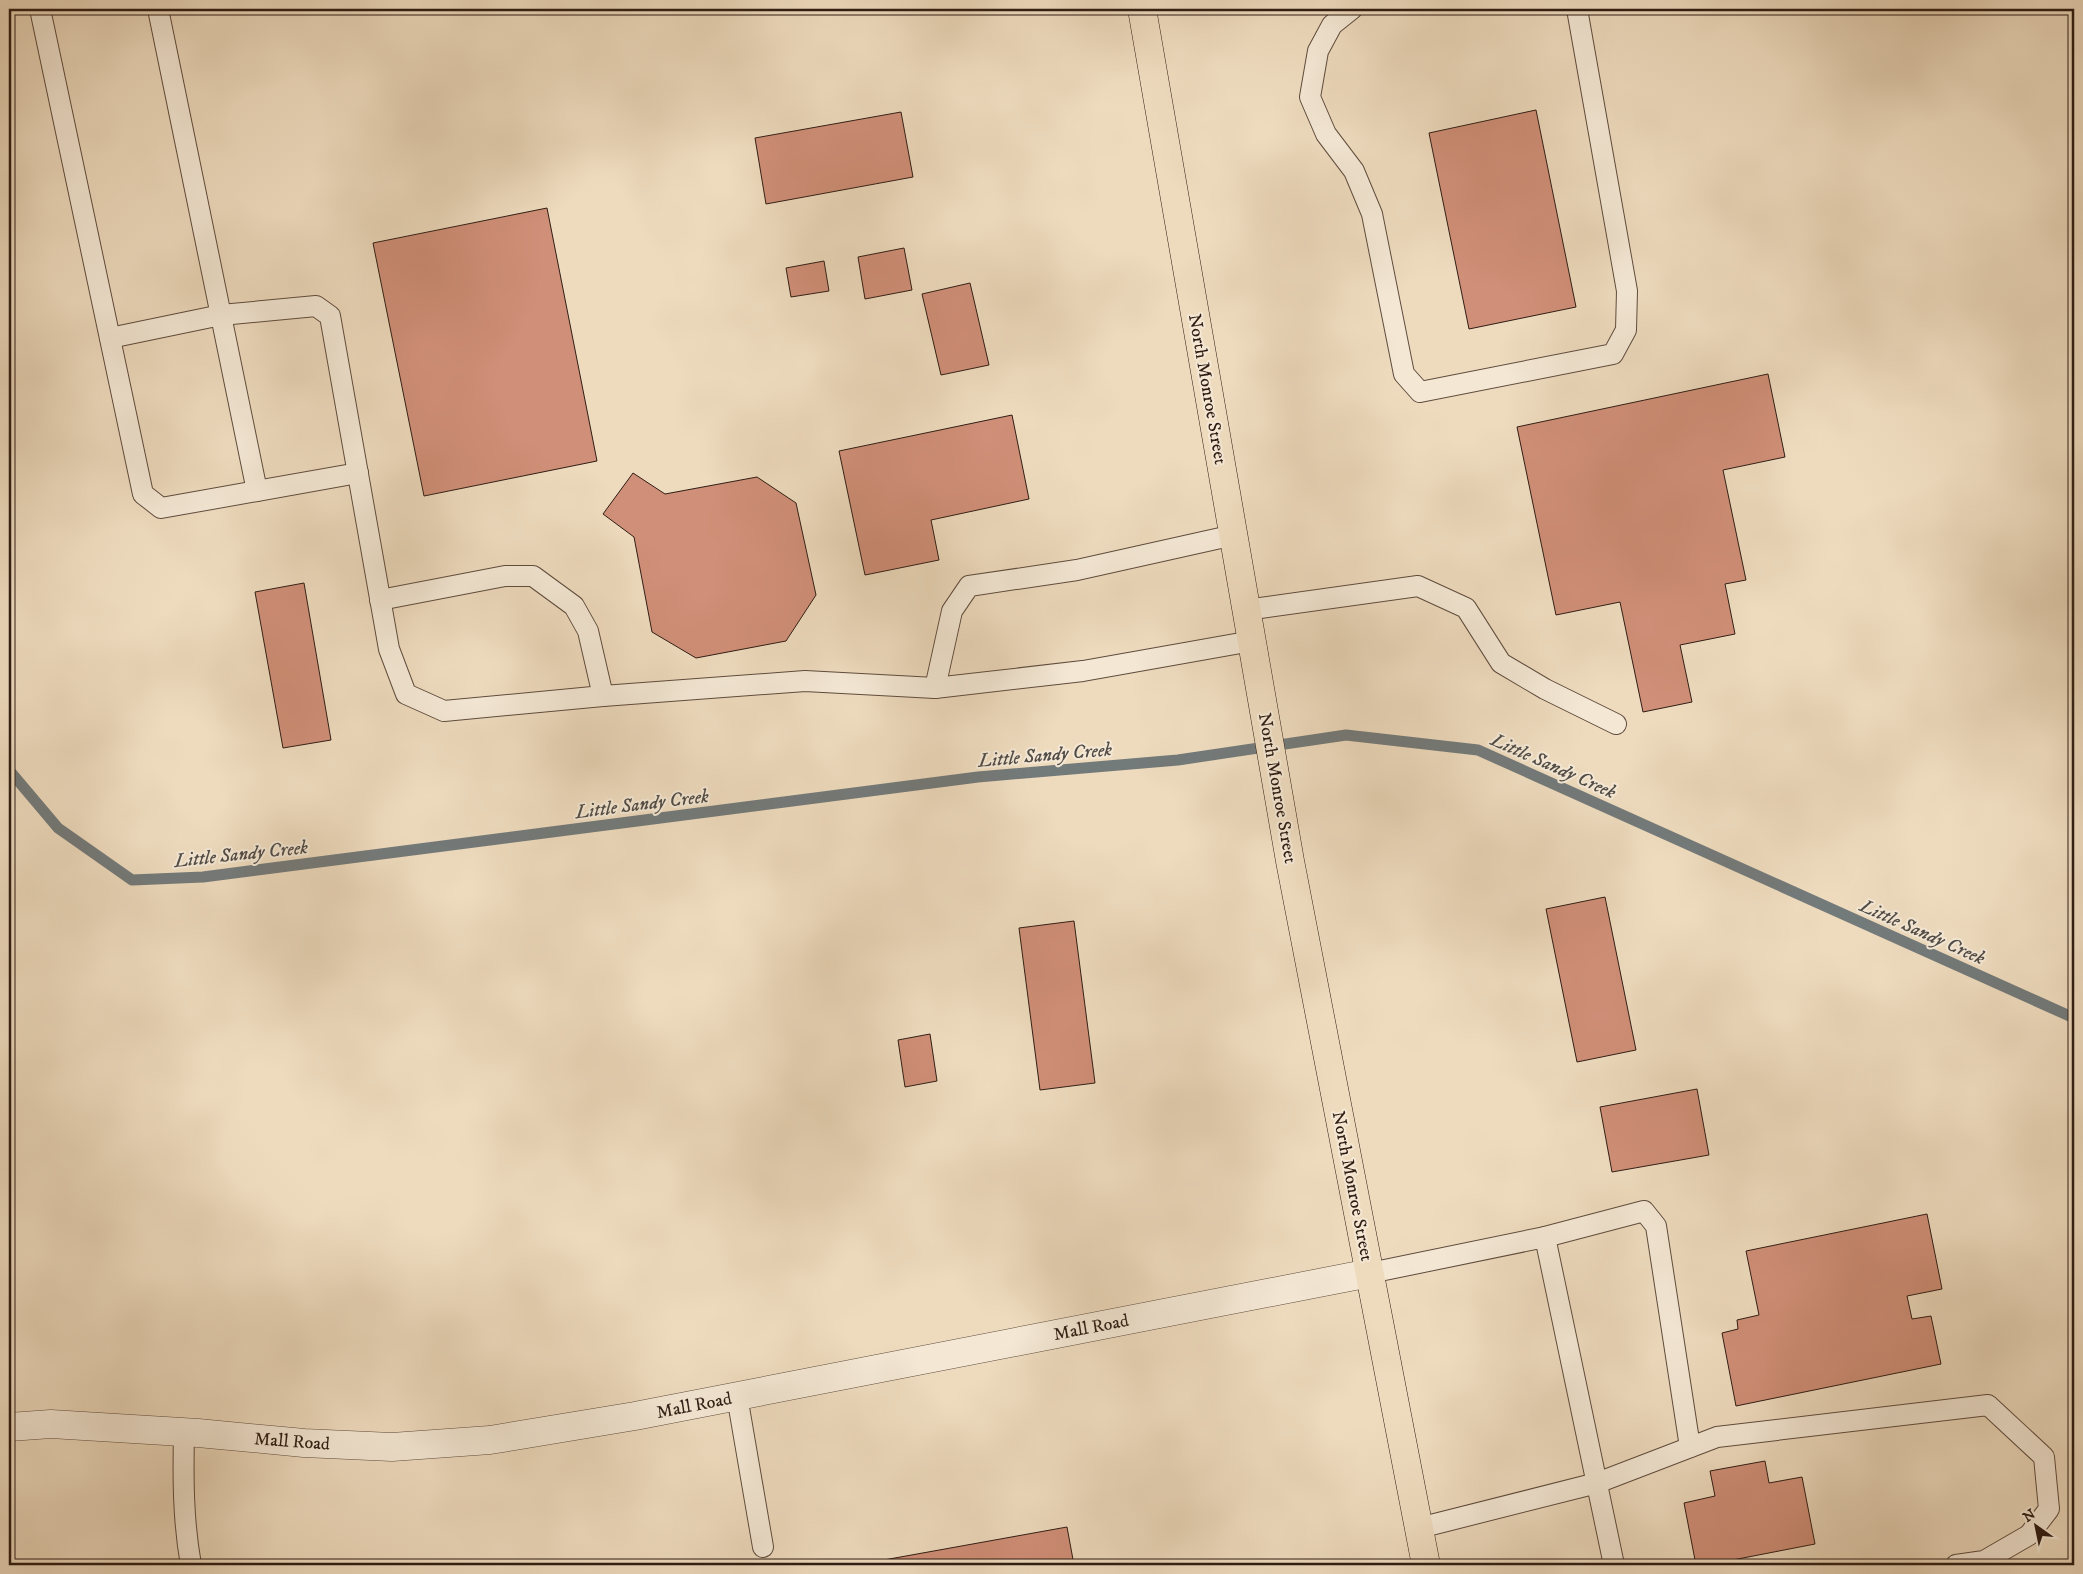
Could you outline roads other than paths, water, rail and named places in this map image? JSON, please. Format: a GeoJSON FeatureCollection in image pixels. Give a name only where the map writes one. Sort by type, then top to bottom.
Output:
{"type":"FeatureCollection","features":[{"type":"Feature","properties":{"kind":"main road","name":"North Monroe Street"},"geometry":{"type":"LineString","coordinates":[[1142,9],[1290,861],[1426,1565]]}},
{"type":"Feature","properties":{"kind":"street","name":"Mall Road"},"geometry":{"type":"LineString","coordinates":[[9,1427],[51,1424],[184,1432],[304,1443],[402,1446],[490,1440],[635,1416],[1370,1273]]}},
{"type":"Feature","properties":{"kind":"lane"},"geometry":{"type":"LineString","coordinates":[[40,9],[143,494],[160,508],[358,473]]}},
{"type":"Feature","properties":{"kind":"lane"},"geometry":{"type":"LineString","coordinates":[[158,9],[257,491]]}},
{"type":"Feature","properties":{"kind":"lane"},"geometry":{"type":"LineString","coordinates":[[1352,9],[1332,25],[1318,52],[1310,97],[1326,134],[1354,171],[1372,214],[1404,374],[1420,392],[1613,354],[1626,330],[1626,291],[1577,9]]}},
{"type":"Feature","properties":{"kind":"lane"},"geometry":{"type":"LineString","coordinates":[[110,338],[221,315],[316,306],[330,316],[389,649],[406,694],[444,711],[603,696],[805,681],[935,688],[1083,671],[1252,641]]}},
{"type":"Feature","properties":{"kind":"lane"},"geometry":{"type":"LineString","coordinates":[[935,688],[952,611],[970,586],[1077,570],[1234,535]]}},
{"type":"Feature","properties":{"kind":"lane"},"geometry":{"type":"LineString","coordinates":[[380,600],[505,576],[533,576],[574,606],[588,631],[603,696]]}},
{"type":"Feature","properties":{"kind":"lane"},"geometry":{"type":"LineString","coordinates":[[1246,610],[1418,586],[1466,608],[1502,663],[1545,690],[1616,724]]}},
{"type":"Feature","properties":{"kind":"lane"},"geometry":{"type":"LineString","coordinates":[[1370,1273],[1545,1237],[1644,1211],[1656,1226],[1690,1447]]}},
{"type":"Feature","properties":{"kind":"lane"},"geometry":{"type":"LineString","coordinates":[[1545,1237],[1614,1565]]}},
{"type":"Feature","properties":{"kind":"lane"},"geometry":{"type":"LineString","coordinates":[[737,1396],[763,1547]]}},
{"type":"Feature","properties":{"kind":"lane"},"geometry":{"type":"LineString","coordinates":[[1419,1528],[1596,1483],[1717,1436],[1988,1405],[2044,1457],[2049,1510],[2029,1535],[1984,1561],[1956,1565]]}},
{"type":"Feature","properties":{"kind":"lane"},"geometry":{"type":"LineString","coordinates":[[184,1432],[183,1486],[186,1564]]}},
{"type":"Feature","properties":{"kind":"waterway","name":"Little Sandy Creek"},"geometry":{"type":"LineString","coordinates":[[9,770],[58,828],[132,880],[203,877],[978,777],[1178,760],[1346,735],[1478,750],[2074,1018]]}}]}
